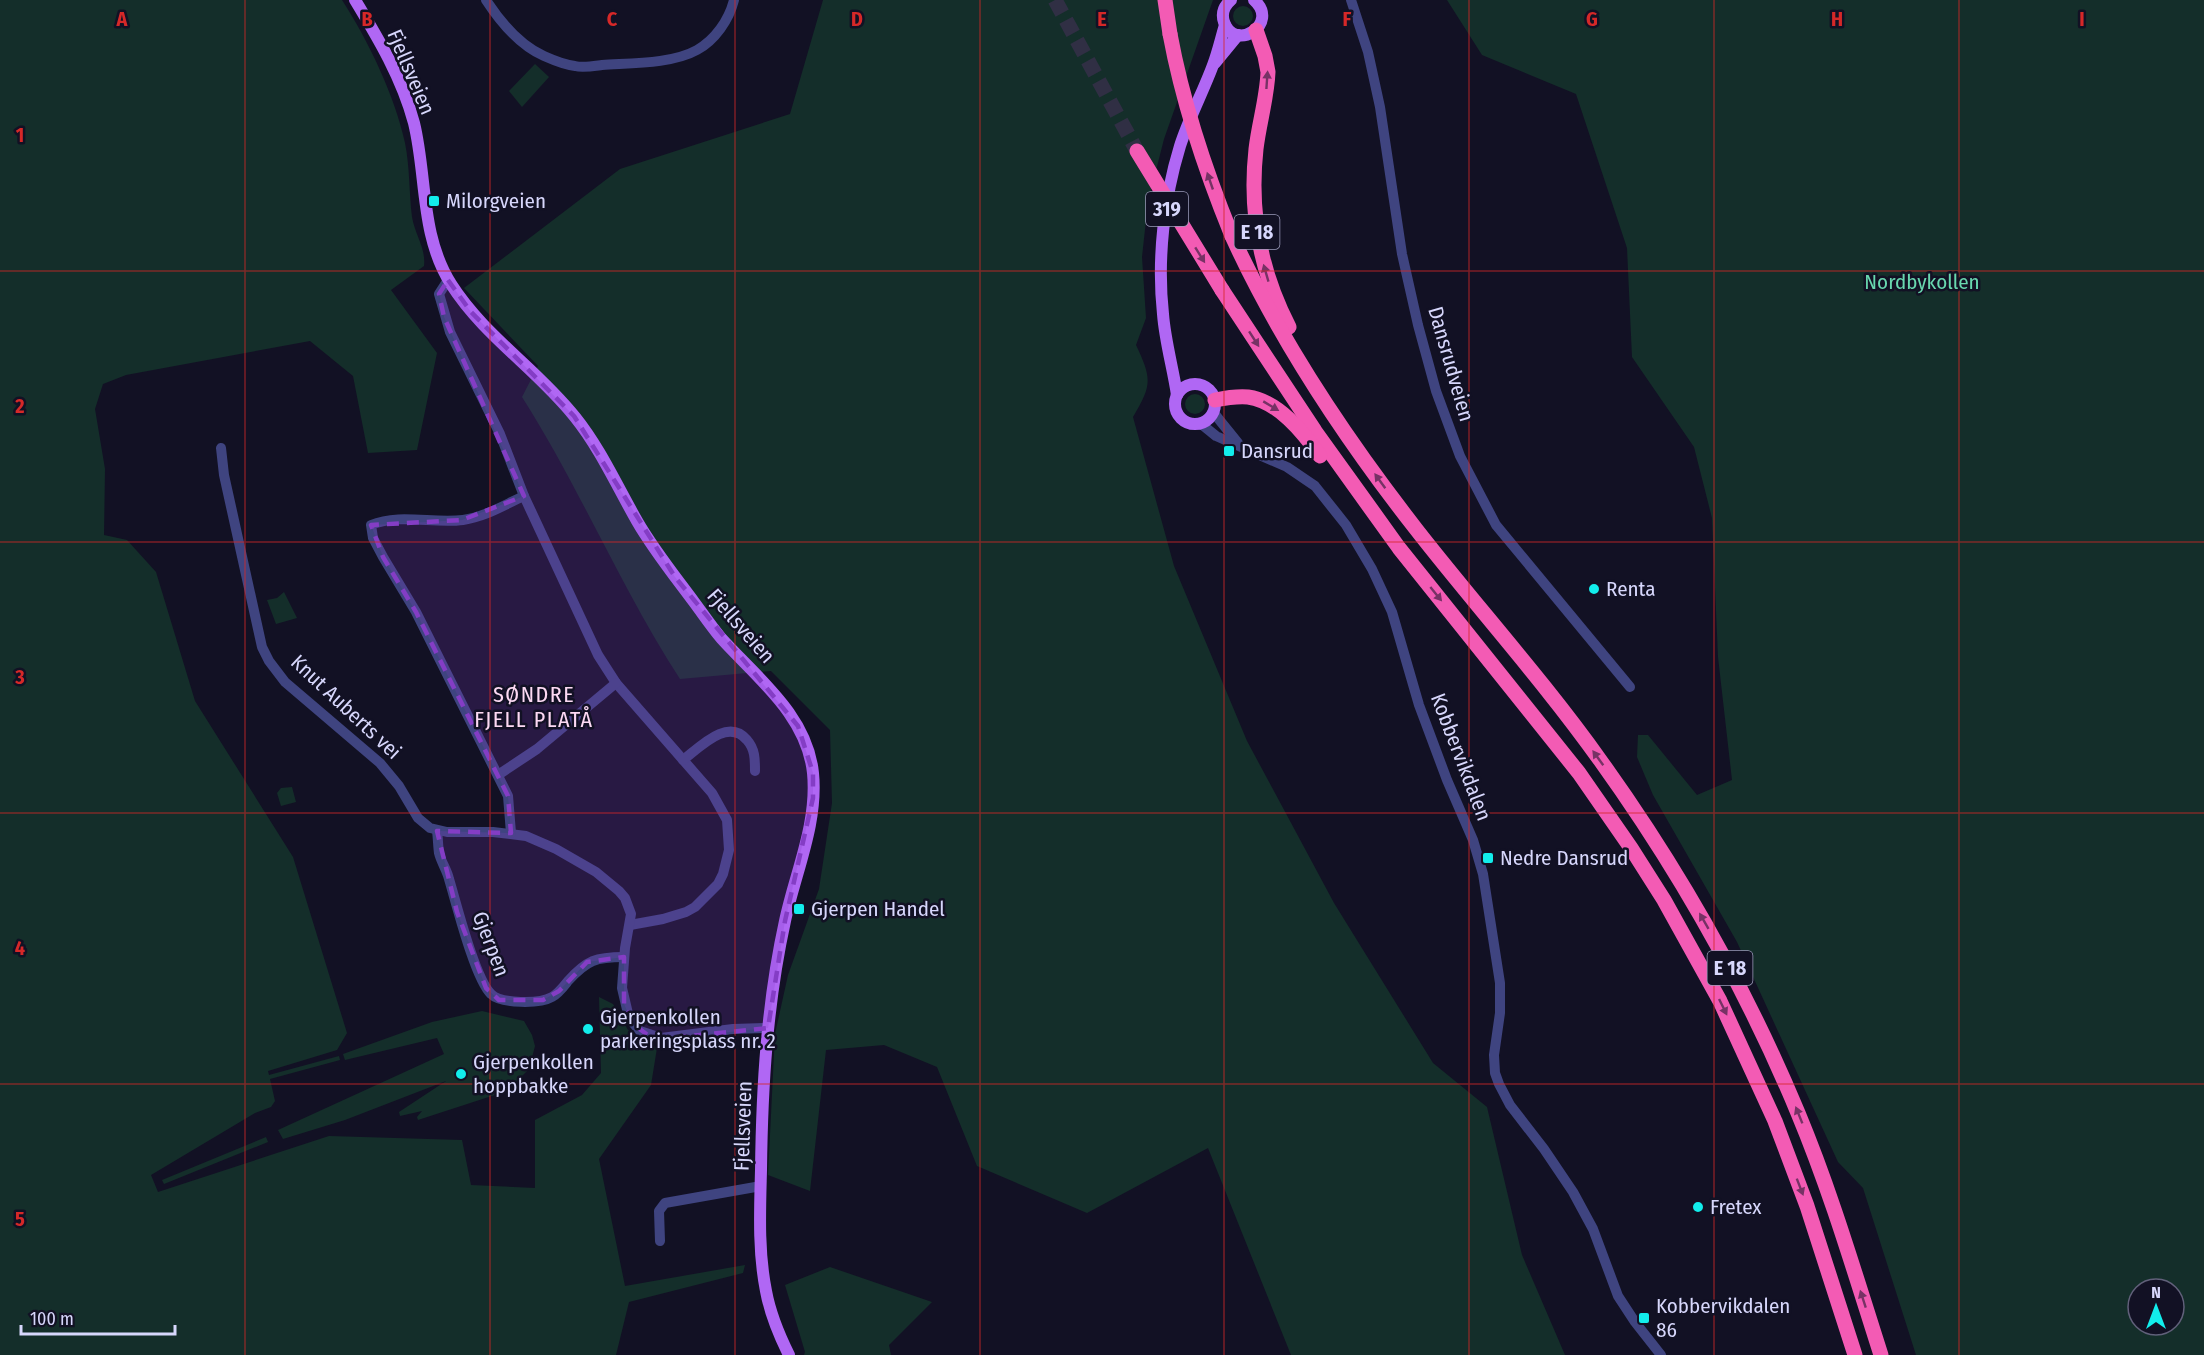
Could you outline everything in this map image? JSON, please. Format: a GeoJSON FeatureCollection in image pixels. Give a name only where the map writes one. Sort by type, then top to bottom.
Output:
{"type":"FeatureCollection","features":[{"type":"Feature","properties":{"kind":"highway","name":"E 18"},"geometry":{"type":"LineString","coordinates":[[1165,0],[1176,68],[1199,150],[1232,236],[1250,275],[1276,323],[1336,420],[1415,528],[1599,758],[1688,894],[1742,990],[1798,1114],[1831,1200],[1881,1355]]}},
{"type":"Feature","properties":{"kind":"highway","name":"E 18"},"geometry":{"type":"LineString","coordinates":[[1256,30],[1268,72],[1253,178],[1257,234],[1270,286],[1336,420]]}},
{"type":"Feature","properties":{"kind":"highway","name":"E 18"},"geometry":{"type":"LineString","coordinates":[[1137,151],[1222,290],[1310,424],[1399,548],[1579,773],[1631,848],[1691,948],[1730,1022],[1775,1122],[1807,1206],[1855,1355]]}},
{"type":"Feature","properties":{"kind":"highway","name":"E 18"},"geometry":{"type":"LineString","coordinates":[[1214,406],[1250,397],[1261,400],[1281,413],[1314,447],[1348,494],[1399,548]]}},
{"type":"Feature","properties":{"kind":"main road","name":"Fjellsveien"},"geometry":{"type":"LineString","coordinates":[[355,0],[393,66],[414,123],[429,228],[448,280],[471,312],[574,416],[610,471],[639,524],[675,577],[718,635],[788,710],[803,738],[813,773],[810,828],[785,921],[774,980],[763,1093],[761,1254],[766,1294],[789,1355]]}},
{"type":"Feature","properties":{"kind":"main road","name":"319"},"geometry":{"type":"LineString","coordinates":[[1200,423],[1189,423],[1179,417],[1175,406],[1177,395],[1164,329],[1161,299],[1162,259],[1166,215],[1180,146],[1213,67],[1225,25],[1223,13],[1231,0]]}},
{"type":"Feature","properties":{"kind":"main road"},"geometry":{"type":"LineString","coordinates":[[1225,25],[1238,35],[1247,35],[1256,30],[1260,25],[1262,15],[1261,9],[1254,0]]}},
{"type":"Feature","properties":{"kind":"main road","name":"319"},"geometry":{"type":"LineString","coordinates":[[1213,67],[1238,35]]}},
{"type":"Feature","properties":{"kind":"main road","name":"319"},"geometry":{"type":"LineString","coordinates":[[1171,358],[1194,384],[1207,388],[1214,406]]}},
{"type":"Feature","properties":{"kind":"main road"},"geometry":{"type":"LineString","coordinates":[[1177,395],[1184,387],[1194,384]]}},
{"type":"Feature","properties":{"kind":"main road"},"geometry":{"type":"LineString","coordinates":[[1200,423],[1206,420],[1214,406]]}},
{"type":"Feature","properties":{"kind":"street"},"geometry":{"type":"LineString","coordinates":[[486,0],[497,18],[522,43],[544,56],[576,67],[661,60],[691,53],[717,33],[728,17],[734,0]]}},
{"type":"Feature","properties":{"kind":"street","name":"Dansrudveien"},"geometry":{"type":"LineString","coordinates":[[1351,0],[1368,52],[1380,107],[1402,254],[1418,325],[1436,391],[1460,456],[1496,525],[1630,687]]}},
{"type":"Feature","properties":{"kind":"street"},"geometry":{"type":"LineString","coordinates":[[448,280],[439,294],[444,317],[500,435],[524,496],[598,655],[616,682],[712,793],[727,820],[730,842],[723,874],[718,884],[694,907],[677,915],[630,925]]}},
{"type":"Feature","properties":{"kind":"street","name":"Kobbervikdalen"},"geometry":{"type":"LineString","coordinates":[[1214,406],[1240,445]]}},
{"type":"Feature","properties":{"kind":"street","name":"Kobbervikdalen"},"geometry":{"type":"LineString","coordinates":[[1200,423],[1216,436],[1287,467],[1315,486],[1335,508],[1359,545],[1384,592],[1392,612],[1411,681],[1447,780],[1473,840],[1483,874],[1500,983],[1500,1013],[1494,1055],[1495,1073],[1510,1105],[1544,1149],[1573,1192],[1593,1228],[1618,1296],[1641,1331],[1661,1355]]}},
{"type":"Feature","properties":{"kind":"street","name":"Knut Auberts vei"},"geometry":{"type":"LineString","coordinates":[[221,448],[224,475],[258,634],[269,661],[285,682],[380,763],[399,786],[418,818],[424,825],[437,831]]}},
{"type":"Feature","properties":{"kind":"street"},"geometry":{"type":"LineString","coordinates":[[511,833],[508,796],[416,612],[382,558],[373,538],[371,525],[391,520],[462,520],[482,516],[524,496]]}},
{"type":"Feature","properties":{"kind":"street"},"geometry":{"type":"LineString","coordinates":[[498,775],[537,749],[616,682]]}},
{"type":"Feature","properties":{"kind":"street"},"geometry":{"type":"LineString","coordinates":[[683,760],[727,730],[734,730],[742,734],[753,747],[755,771]]}},
{"type":"Feature","properties":{"kind":"street"},"geometry":{"type":"LineString","coordinates":[[437,831],[511,833],[538,840],[596,872],[612,884],[629,906],[630,925],[622,975],[624,1004],[633,1024],[649,1036],[671,1038],[734,1029],[768,1028]]}},
{"type":"Feature","properties":{"kind":"street","name":"Gjerpen"},"geometry":{"type":"LineString","coordinates":[[437,831],[440,856],[449,877],[457,912],[481,977],[489,993],[494,997],[506,1000],[551,998],[587,962],[597,958],[624,957]]}},
{"type":"Feature","properties":{"kind":"street"},"geometry":{"type":"LineString","coordinates":[[660,1241],[659,1211],[665,1203],[761,1186]]}},
{"type":"Feature","properties":{"kind":"highlighted area"},"geometry":{"type":"Polygon","coordinates":[[[448,280],[471,312],[574,416],[675,577],[798,726],[813,773],[813,798],[785,921],[768,1028],[671,1038],[649,1036],[633,1024],[624,1004],[624,957],[587,962],[559,991],[543,1000],[499,1000],[486,988],[457,912],[437,831],[511,833],[508,796],[416,612],[383,557],[371,525],[462,520],[524,496],[444,317],[439,294],[448,280]]]}},
{"type":"Feature","properties":{"kind":"green space"},"geometry":{"type":"Polygon","coordinates":[[[0,0],[342,0],[371,50],[388,88],[407,152],[413,224],[423,253],[424,266],[391,290],[437,353],[417,450],[368,453],[353,376],[310,341],[126,375],[103,384],[95,409],[105,469],[104,535],[127,540],[156,572],[195,701],[293,857],[347,1033],[337,1050],[268,1071],[269,1075],[339,1056],[340,1060],[270,1079],[275,1101],[271,1107],[255,1113],[151,1175],[158,1192],[329,1136],[462,1140],[471,1185],[535,1188],[535,1120],[582,1095],[601,1073],[599,997],[613,1004],[628,1030],[657,1048],[651,1085],[599,1159],[625,1286],[745,1265],[743,1273],[629,1302],[616,1355],[0,1355],[0,0]]]}},
{"type":"Feature","properties":{"kind":"green space"},"geometry":{"type":"Polygon","coordinates":[[[823,0],[1213,0],[1164,139],[1148,202],[1142,257],[1146,318],[1136,345],[1145,366],[1148,382],[1144,397],[1133,417],[1174,566],[1247,741],[1334,903],[1433,1063],[1487,1107],[1522,1255],[1565,1355],[1291,1355],[1208,1148],[1087,1213],[977,1166],[937,1067],[884,1045],[826,1050],[810,1191],[768,1175],[775,1034],[788,975],[819,889],[832,803],[830,730],[771,671],[680,679],[522,397],[538,366],[464,288],[620,169],[790,114],[823,0]]]}},
{"type":"Feature","properties":{"kind":"green space","name":"Nordbykollen"},"geometry":{"type":"Polygon","coordinates":[[[1447,0],[2204,0],[2204,1355],[1916,1355],[1863,1188],[1838,1162],[1737,942],[1653,795],[1637,757],[1638,735],[1648,735],[1697,795],[1732,780],[1718,657],[1712,518],[1694,447],[1632,357],[1627,248],[1576,94],[1482,55],[1447,0]]]}},
{"type":"Feature","properties":{"kind":"green space"},"geometry":{"type":"Polygon","coordinates":[[[1239,6],[1247,6],[1253,12],[1253,20],[1247,26],[1239,26],[1233,20],[1233,12],[1239,6]]]}},
{"type":"Feature","properties":{"kind":"green space"},"geometry":{"type":"Polygon","coordinates":[[[535,64],[549,77],[522,107],[509,91],[535,64]]]}},
{"type":"Feature","properties":{"kind":"green space"},"geometry":{"type":"Polygon","coordinates":[[[1191,394],[1199,394],[1205,400],[1205,408],[1199,414],[1191,414],[1185,408],[1185,400],[1191,394]]]}},
{"type":"Feature","properties":{"kind":"green space"},"geometry":{"type":"Polygon","coordinates":[[[284,592],[297,618],[276,624],[267,600],[277,598],[284,592]]]}},
{"type":"Feature","properties":{"kind":"green space"},"geometry":{"type":"Polygon","coordinates":[[[292,787],[296,802],[281,806],[277,793],[281,788],[292,787]]]}},
{"type":"Feature","properties":{"kind":"green space","name":"Gjerpenkollen hoppbakke"},"geometry":{"type":"Polygon","coordinates":[[[482,1011],[524,1021],[532,1035],[535,1046],[529,1069],[507,1091],[418,1120],[417,1117],[422,1111],[400,1116],[399,1112],[446,1081],[345,1120],[283,1139],[278,1130],[444,1054],[437,1038],[345,1060],[343,1054],[432,1022],[482,1011]]]}},
{"type":"Feature","properties":{"kind":"green space"},"geometry":{"type":"Polygon","coordinates":[[[266,1137],[268,1142],[164,1184],[162,1180],[266,1137]]]}},
{"type":"Feature","properties":{"kind":"green space"},"geometry":{"type":"Polygon","coordinates":[[[830,1267],[932,1302],[889,1345],[891,1355],[804,1355],[785,1285],[830,1267]]]}},
{"type":"Feature","properties":{"kind":"tunnel"},"geometry":{"type":"LineString","coordinates":[[1055,0],[1137,151]]}},
{"type":"Feature","properties":{"kind":"place","name":"Milorgveien"},"geometry":{"type":"Point","coordinates":[434,201]}},
{"type":"Feature","properties":{"kind":"place","name":"Dansrud"},"geometry":{"type":"Point","coordinates":[1229,451]}},
{"type":"Feature","properties":{"kind":"place","name":"Renta"},"geometry":{"type":"Point","coordinates":[1594,589]}},
{"type":"Feature","properties":{"kind":"place","name":"Nedre Dansrud"},"geometry":{"type":"Point","coordinates":[1488,858]}},
{"type":"Feature","properties":{"kind":"place","name":"Gjerpen Handel"},"geometry":{"type":"Point","coordinates":[799,909]}},
{"type":"Feature","properties":{"kind":"place","name":"Gjerpenkollen parkeringsplass nr. 2"},"geometry":{"type":"Point","coordinates":[588,1029]}},
{"type":"Feature","properties":{"kind":"place","name":"Gjerpenkollen hoppbakke"},"geometry":{"type":"Point","coordinates":[461,1074]}},
{"type":"Feature","properties":{"kind":"place","name":"Fretex"},"geometry":{"type":"Point","coordinates":[1698,1207]}},
{"type":"Feature","properties":{"kind":"place","name":"Kobbervikdalen 86"},"geometry":{"type":"Point","coordinates":[1644,1318]}},
{"type":"Feature","properties":{"kind":"district","name":"SØNDRE FJELL PLATÅ"},"geometry":{"type":"Point","coordinates":[534,706]}}]}
